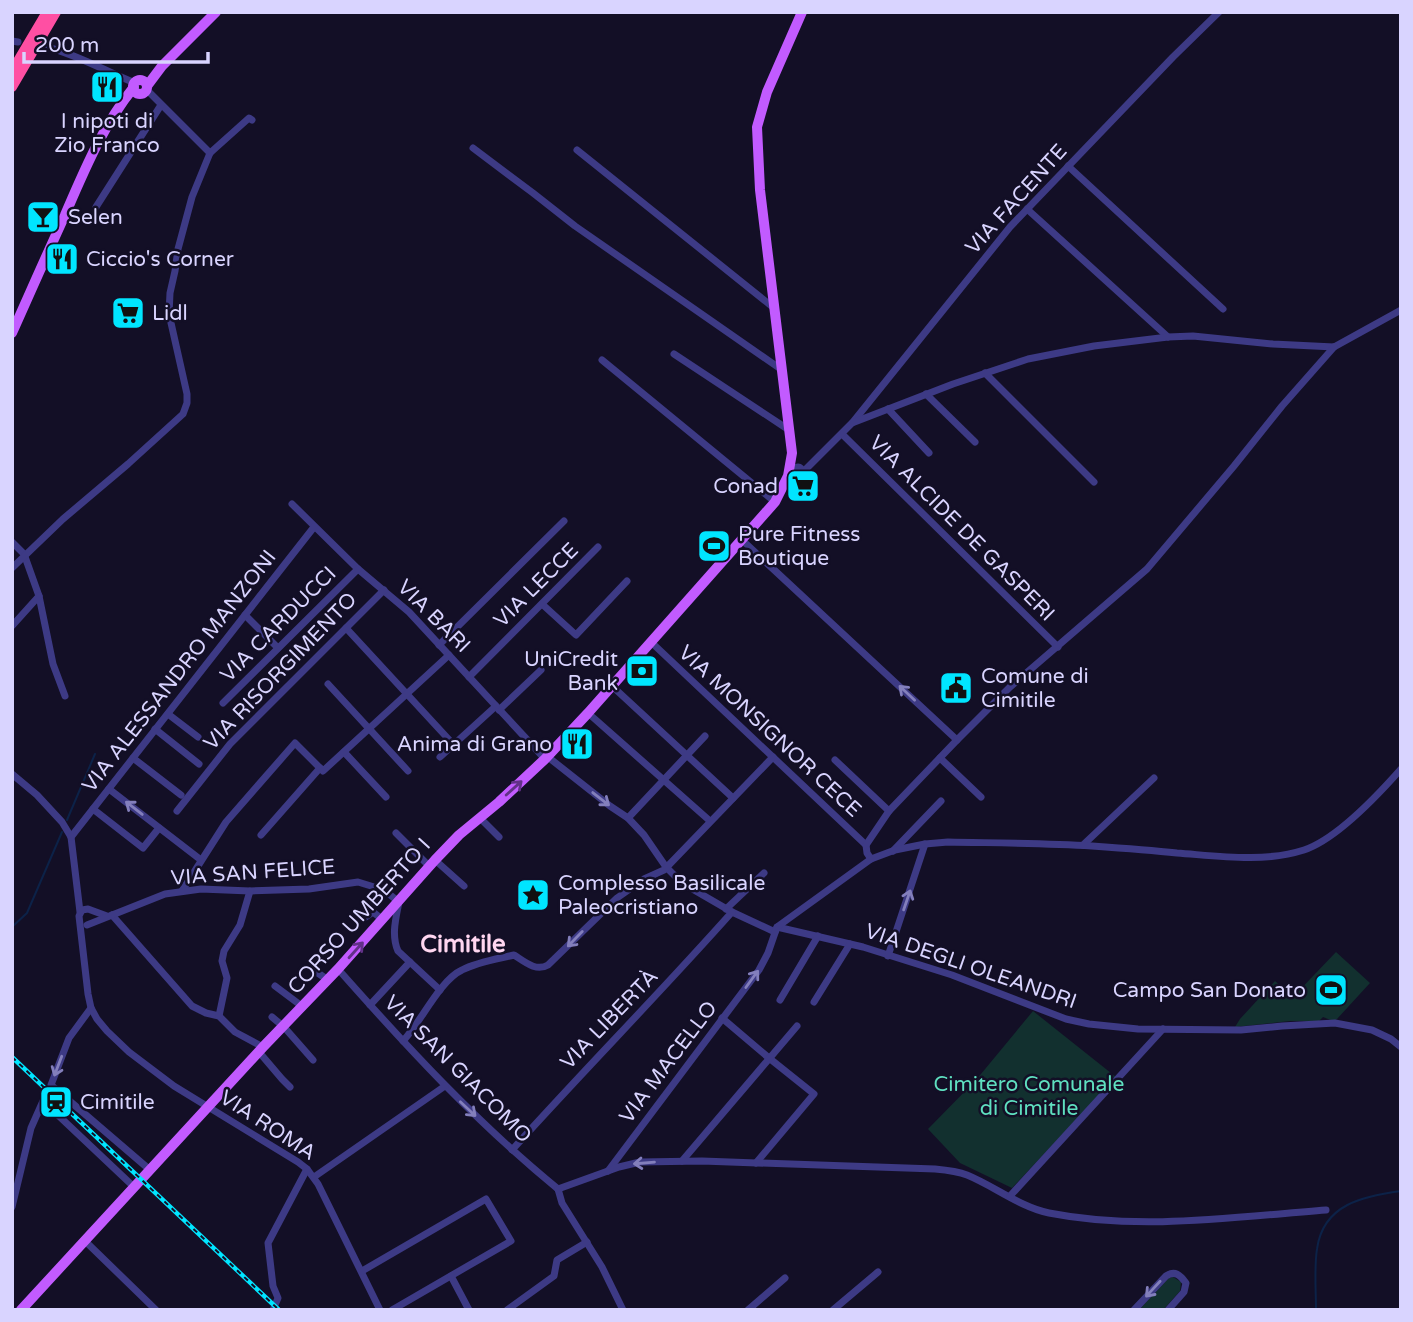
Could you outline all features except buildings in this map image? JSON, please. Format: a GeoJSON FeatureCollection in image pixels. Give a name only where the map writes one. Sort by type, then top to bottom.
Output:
{"type":"FeatureCollection","features":[{"type":"Feature","properties":{"kind":"highway"},"geometry":{"type":"LineString","coordinates":[[12,71],[47,12]]}},
{"type":"Feature","properties":{"kind":"highway"},"geometry":{"type":"LineString","coordinates":[[12,87],[56,12]]}},
{"type":"Feature","properties":{"kind":"main road"},"geometry":{"type":"LineString","coordinates":[[12,332],[77,187],[112,118],[216,12]]}},
{"type":"Feature","properties":{"kind":"main road","name":"CORSO UMBERTO I"},"geometry":{"type":"LineString","coordinates":[[21,1310],[328,980],[432,863],[459,835],[547,758],[775,502],[785,484],[792,458],[760,190],[757,127],[766,92],[802,12]]}},
{"type":"Feature","properties":{"kind":"street","name":"VIA FACENTE"},"geometry":{"type":"LineString","coordinates":[[785,484],[842,434],[1010,227],[1219,12]]}},
{"type":"Feature","properties":{"kind":"street"},"geometry":{"type":"LineString","coordinates":[[47,47],[81,58],[140,87],[210,153]]}},
{"type":"Feature","properties":{"kind":"street"},"geometry":{"type":"LineString","coordinates":[[96,207],[161,105]]}},
{"type":"Feature","properties":{"kind":"street"},"geometry":{"type":"LineString","coordinates":[[12,568],[24,554],[183,414],[187,394],[169,314],[178,249],[192,197],[210,153],[249,118],[252,120]]}},
{"type":"Feature","properties":{"kind":"street"},"geometry":{"type":"LineString","coordinates":[[472,148],[575,226],[783,371]]}},
{"type":"Feature","properties":{"kind":"street"},"geometry":{"type":"LineString","coordinates":[[578,150],[774,308]]}},
{"type":"Feature","properties":{"kind":"street"},"geometry":{"type":"LineString","coordinates":[[1068,166],[1223,309]]}},
{"type":"Feature","properties":{"kind":"street"},"geometry":{"type":"LineString","coordinates":[[1027,209],[1168,337]]}},
{"type":"Feature","properties":{"kind":"street"},"geometry":{"type":"LineString","coordinates":[[871,859],[866,845],[889,811],[1010,687],[1147,569],[1334,347],[1401,310]]}},
{"type":"Feature","properties":{"kind":"street"},"geometry":{"type":"LineString","coordinates":[[852,422],[1028,359],[1094,346],[1193,336],[1334,347]]}},
{"type":"Feature","properties":{"kind":"street"},"geometry":{"type":"LineString","coordinates":[[674,354],[790,430]]}},
{"type":"Feature","properties":{"kind":"street"},"geometry":{"type":"LineString","coordinates":[[602,359],[775,502]]}},
{"type":"Feature","properties":{"kind":"street"},"geometry":{"type":"LineString","coordinates":[[985,373],[1094,482]]}},
{"type":"Feature","properties":{"kind":"street"},"geometry":{"type":"LineString","coordinates":[[926,394],[975,442]]}},
{"type":"Feature","properties":{"kind":"street"},"geometry":{"type":"LineString","coordinates":[[888,409],[929,453]]}},
{"type":"Feature","properties":{"kind":"street","name":"VIA ALCIDE DE GASPERI"},"geometry":{"type":"LineString","coordinates":[[842,434],[1058,647]]}},
{"type":"Feature","properties":{"kind":"street"},"geometry":{"type":"LineString","coordinates":[[792,458],[799,472]]}},
{"type":"Feature","properties":{"kind":"street","name":"VIA BARI"},"geometry":{"type":"LineString","coordinates":[[292,504],[358,569],[409,612],[547,758],[628,818],[644,835],[666,867]]}},
{"type":"Feature","properties":{"kind":"street"},"geometry":{"type":"LineString","coordinates":[[439,645],[564,521]]}},
{"type":"Feature","properties":{"kind":"street","name":"VIA ALESSANDRO MANZONI"},"geometry":{"type":"LineString","coordinates":[[71,837],[314,527]]}},
{"type":"Feature","properties":{"kind":"street"},"geometry":{"type":"LineString","coordinates":[[742,540],[957,740]]}},
{"type":"Feature","properties":{"kind":"street"},"geometry":{"type":"LineString","coordinates":[[12,542],[24,554],[39,597],[53,664],[65,695]]}},
{"type":"Feature","properties":{"kind":"street","name":"VIA LECCE"},"geometry":{"type":"LineString","coordinates":[[469,677],[598,547]]}},
{"type":"Feature","properties":{"kind":"street","name":"VIA CARDUCCI"},"geometry":{"type":"LineString","coordinates":[[223,703],[358,569]]}},
{"type":"Feature","properties":{"kind":"street"},"geometry":{"type":"LineString","coordinates":[[542,604],[576,635],[628,581]]}},
{"type":"Feature","properties":{"kind":"street","name":"VIA RISORGIMENTO"},"geometry":{"type":"LineString","coordinates":[[177,811],[230,744],[384,590]]}},
{"type":"Feature","properties":{"kind":"street"},"geometry":{"type":"LineString","coordinates":[[12,626],[39,597]]}},
{"type":"Feature","properties":{"kind":"street"},"geometry":{"type":"LineString","coordinates":[[246,615],[278,648]]}},
{"type":"Feature","properties":{"kind":"street"},"geometry":{"type":"LineString","coordinates":[[346,628],[453,744]]}},
{"type":"Feature","properties":{"kind":"street","name":"VIA MONSIGNOR CECE"},"geometry":{"type":"LineString","coordinates":[[651,642],[866,845]]}},
{"type":"Feature","properties":{"kind":"street"},"geometry":{"type":"LineString","coordinates":[[261,835],[322,770],[449,655]]}},
{"type":"Feature","properties":{"kind":"street"},"geometry":{"type":"LineString","coordinates":[[440,757],[541,670]]}},
{"type":"Feature","properties":{"kind":"street"},"geometry":{"type":"LineString","coordinates":[[328,684],[408,772]]}},
{"type":"Feature","properties":{"kind":"street"},"geometry":{"type":"LineString","coordinates":[[611,686],[733,798]]}},
{"type":"Feature","properties":{"kind":"street"},"geometry":{"type":"LineString","coordinates":[[588,713],[710,821]]}},
{"type":"Feature","properties":{"kind":"street"},"geometry":{"type":"LineString","coordinates":[[168,714],[198,737]]}},
{"type":"Feature","properties":{"kind":"street"},"geometry":{"type":"LineString","coordinates":[[155,729],[198,764]]}},
{"type":"Feature","properties":{"kind":"street"},"geometry":{"type":"LineString","coordinates":[[628,818],[705,736]]}},
{"type":"Feature","properties":{"kind":"street"},"geometry":{"type":"LineString","coordinates":[[182,891],[226,822],[295,743],[322,770]]}},
{"type":"Feature","properties":{"kind":"street"},"geometry":{"type":"LineString","coordinates":[[344,752],[386,797]]}},
{"type":"Feature","properties":{"kind":"street"},"geometry":{"type":"LineString","coordinates":[[403,1041],[440,990],[460,970],[514,955],[536,968],[546,967],[617,898],[666,867],[773,757]]}},
{"type":"Feature","properties":{"kind":"street"},"geometry":{"type":"LineString","coordinates":[[133,758],[181,795]]}},
{"type":"Feature","properties":{"kind":"street"},"geometry":{"type":"LineString","coordinates":[[940,758],[981,797]]}},
{"type":"Feature","properties":{"kind":"street"},"geometry":{"type":"LineString","coordinates":[[835,760],[889,811]]}},
{"type":"Feature","properties":{"kind":"street"},"geometry":{"type":"LineString","coordinates":[[776,929],[871,859],[925,844],[948,842],[1087,845],[1232,857],[1262,857],[1306,850],[1350,820],[1401,769]]}},
{"type":"Feature","properties":{"kind":"street"},"geometry":{"type":"LineString","coordinates":[[12,774],[37,795],[62,822],[71,837],[79,916],[87,923]]}},
{"type":"Feature","properties":{"kind":"street"},"geometry":{"type":"LineString","coordinates":[[1087,845],[1154,778]]}},
{"type":"Feature","properties":{"kind":"street"},"geometry":{"type":"LineString","coordinates":[[109,789],[201,860]]}},
{"type":"Feature","properties":{"kind":"street"},"geometry":{"type":"LineString","coordinates":[[892,851],[941,801]]}},
{"type":"Feature","properties":{"kind":"street"},"geometry":{"type":"LineString","coordinates":[[93,809],[143,848],[159,828]]}},
{"type":"Feature","properties":{"kind":"street"},"geometry":{"type":"LineString","coordinates":[[480,818],[499,837]]}},
{"type":"Feature","properties":{"kind":"street"},"geometry":{"type":"LineString","coordinates":[[396,833],[464,887]]}},
{"type":"Feature","properties":{"kind":"street"},"geometry":{"type":"LineString","coordinates":[[888,956],[925,844]]}},
{"type":"Feature","properties":{"kind":"street","name":"VIA DEGLI OLEANDRI"},"geometry":{"type":"LineString","coordinates":[[666,867],[682,883],[729,911],[776,929],[850,944],[952,975],[1066,1019],[1115,1027],[1163,1029],[1241,1030],[1335,1023],[1372,1030],[1401,1047]]}},
{"type":"Feature","properties":{"kind":"street","name":"VIA LIBERTÀ"},"geometry":{"type":"LineString","coordinates":[[512,1150],[615,1040],[764,873]]}},
{"type":"Feature","properties":{"kind":"street","name":"VIA SAN FELICE"},"geometry":{"type":"LineString","coordinates":[[87,923],[165,894],[201,889],[309,889],[358,882],[384,890],[398,902]]}},
{"type":"Feature","properties":{"kind":"street"},"geometry":{"type":"LineString","coordinates":[[77,891],[94,918],[87,923],[82,938],[91,1008],[69,1038],[51,1084],[150,1170]]}},
{"type":"Feature","properties":{"kind":"street"},"geometry":{"type":"LineString","coordinates":[[219,1016],[227,978],[222,961],[224,951],[240,925],[250,891]]}},
{"type":"Feature","properties":{"kind":"street"},"geometry":{"type":"LineString","coordinates":[[398,902],[394,934],[398,951],[440,990]]}},
{"type":"Feature","properties":{"kind":"street"},"geometry":{"type":"LineString","coordinates":[[80,912],[85,909],[109,915],[192,1006],[219,1016],[235,1032],[261,1049],[290,1087]]}},
{"type":"Feature","properties":{"kind":"street"},"geometry":{"type":"LineString","coordinates":[[364,918],[373,912],[383,920]]}},
{"type":"Feature","properties":{"kind":"street","name":"VIA MACELLO"},"geometry":{"type":"LineString","coordinates":[[608,1171],[759,970],[776,929]]}},
{"type":"Feature","properties":{"kind":"street"},"geometry":{"type":"LineString","coordinates":[[780,1000],[818,936]]}},
{"type":"Feature","properties":{"kind":"street"},"geometry":{"type":"LineString","coordinates":[[814,1002],[850,944]]}},
{"type":"Feature","properties":{"kind":"street"},"geometry":{"type":"LineString","coordinates":[[370,1005],[410,962]]}},
{"type":"Feature","properties":{"kind":"street","name":"VIA SAN GIACOMO"},"geometry":{"type":"LineString","coordinates":[[338,969],[444,1086],[558,1189]]}},
{"type":"Feature","properties":{"kind":"street"},"geometry":{"type":"LineString","coordinates":[[315,971],[328,980]]}},
{"type":"Feature","properties":{"kind":"street"},"geometry":{"type":"LineString","coordinates":[[275,986],[303,1007]]}},
{"type":"Feature","properties":{"kind":"street","name":"VIA ROMA"},"geometry":{"type":"LineString","coordinates":[[91,1008],[107,1031],[129,1052],[174,1086],[307,1169],[314,1177],[380,1310]]}},
{"type":"Feature","properties":{"kind":"street"},"geometry":{"type":"LineString","coordinates":[[272,1017],[313,1060]]}},
{"type":"Feature","properties":{"kind":"street"},"geometry":{"type":"LineString","coordinates":[[722,1018],[814,1094],[756,1163]]}},
{"type":"Feature","properties":{"kind":"street"},"geometry":{"type":"LineString","coordinates":[[682,1161],[796,1026]]}},
{"type":"Feature","properties":{"kind":"street"},"geometry":{"type":"LineString","coordinates":[[1010,1196],[1163,1029]]}},
{"type":"Feature","properties":{"kind":"street"},"geometry":{"type":"LineString","coordinates":[[314,1177],[444,1086]]}},
{"type":"Feature","properties":{"kind":"street"},"geometry":{"type":"LineString","coordinates":[[12,1207],[31,1128],[43,1101],[134,1187]]}},
{"type":"Feature","properties":{"kind":"street"},"geometry":{"type":"LineString","coordinates":[[623,1310],[602,1267],[562,1203],[558,1189],[640,1162],[935,1168],[965,1174],[1046,1212],[1087,1219],[1205,1221],[1326,1210]]}},
{"type":"Feature","properties":{"kind":"street"},"geometry":{"type":"LineString","coordinates":[[273,1310],[278,1298],[273,1286],[268,1243],[307,1169]]}},
{"type":"Feature","properties":{"kind":"street"},"geometry":{"type":"LineString","coordinates":[[362,1271],[486,1199],[511,1241],[392,1310]]}},
{"type":"Feature","properties":{"kind":"street"},"geometry":{"type":"LineString","coordinates":[[84,1240],[156,1310]]}},
{"type":"Feature","properties":{"kind":"street"},"geometry":{"type":"LineString","coordinates":[[507,1310],[554,1276],[557,1260],[587,1242]]}},
{"type":"Feature","properties":{"kind":"street"},"geometry":{"type":"LineString","coordinates":[[833,1310],[878,1272]]}},
{"type":"Feature","properties":{"kind":"street"},"geometry":{"type":"LineString","coordinates":[[1134,1310],[1166,1276],[1175,1273],[1181,1276],[1185,1283],[1184,1292],[1168,1310]]}},
{"type":"Feature","properties":{"kind":"street"},"geometry":{"type":"LineString","coordinates":[[451,1276],[469,1310]]}},
{"type":"Feature","properties":{"kind":"street"},"geometry":{"type":"LineString","coordinates":[[748,1310],[785,1278]]}},
{"type":"Feature","properties":{"kind":"green space","name":"Campo San Donato"},"geometry":{"type":"Polygon","coordinates":[[[1336,952],[1370,983],[1337,1019],[1333,1021],[1323,1017],[1319,1021],[1235,1027],[1275,981],[1293,997],[1336,952]]]}},
{"type":"Feature","properties":{"kind":"green space","name":"Cimitero Comunale di Cimitile"},"geometry":{"type":"Polygon","coordinates":[[[1033,1011],[1116,1077],[1012,1188],[960,1163],[928,1129],[976,1080],[1033,1011]]]}},
{"type":"Feature","properties":{"kind":"green space"},"geometry":{"type":"Polygon","coordinates":[[[1173,1277],[1181,1282],[1180,1291],[1163,1310],[1139,1310],[1169,1278],[1173,1277]]]}},
{"type":"Feature","properties":{"kind":"waterway"},"geometry":{"type":"LineString","coordinates":[[67,820],[95,754]]}},
{"type":"Feature","properties":{"kind":"waterway"},"geometry":{"type":"LineString","coordinates":[[12,927],[27,913],[62,832]]}},
{"type":"Feature","properties":{"kind":"waterway"},"geometry":{"type":"LineString","coordinates":[[1316,1310],[1317,1249],[1327,1222],[1347,1205],[1373,1196],[1401,1191]]}},
{"type":"Feature","properties":{"kind":"railway"},"geometry":{"type":"LineString","coordinates":[[12,1057],[279,1310]]}},
{"type":"Feature","properties":{"kind":"place","name":"I nipoti di Zio Franco"},"geometry":{"type":"Point","coordinates":[107,87]}},
{"type":"Feature","properties":{"kind":"place","name":"Selen"},"geometry":{"type":"Point","coordinates":[43,217]}},
{"type":"Feature","properties":{"kind":"place","name":"Ciccio's Corner"},"geometry":{"type":"Point","coordinates":[62,259]}},
{"type":"Feature","properties":{"kind":"place","name":"Lidl"},"geometry":{"type":"Point","coordinates":[128,313]}},
{"type":"Feature","properties":{"kind":"place","name":"Conad"},"geometry":{"type":"Point","coordinates":[803,486]}},
{"type":"Feature","properties":{"kind":"place","name":"Pure Fitness Boutique"},"geometry":{"type":"Point","coordinates":[714,546]}},
{"type":"Feature","properties":{"kind":"place","name":"UniCredit Bank"},"geometry":{"type":"Point","coordinates":[642,671]}},
{"type":"Feature","properties":{"kind":"place","name":"Comune di Cimitile"},"geometry":{"type":"Point","coordinates":[956,688]}},
{"type":"Feature","properties":{"kind":"place","name":"Anima di Grano"},"geometry":{"type":"Point","coordinates":[577,744]}},
{"type":"Feature","properties":{"kind":"place","name":"Complesso Basilicale Paleocristiano"},"geometry":{"type":"Point","coordinates":[533,895]}},
{"type":"Feature","properties":{"kind":"place","name":"Campo San Donato"},"geometry":{"type":"Point","coordinates":[1331,990]}},
{"type":"Feature","properties":{"kind":"place","name":"Cimitile"},"geometry":{"type":"Point","coordinates":[56,1102]}},
{"type":"Feature","properties":{"kind":"district","name":"Cimitile"},"geometry":{"type":"Point","coordinates":[463,944]}}]}
